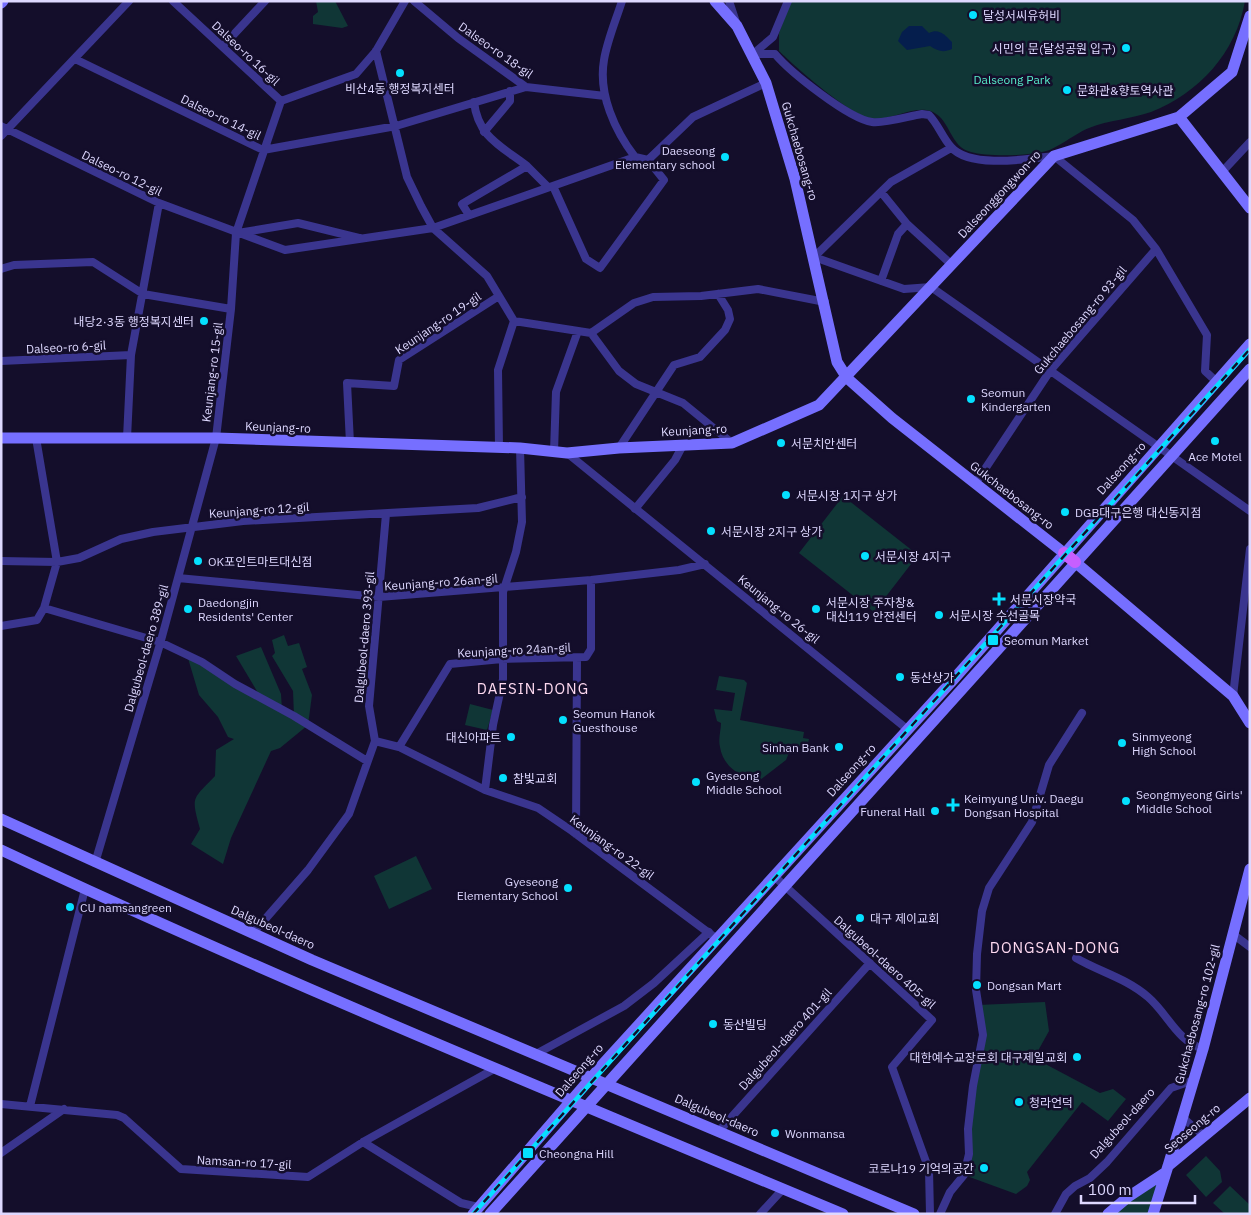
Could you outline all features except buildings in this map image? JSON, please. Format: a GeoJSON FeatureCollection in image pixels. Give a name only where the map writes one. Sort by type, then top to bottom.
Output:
{"type":"FeatureCollection","features":[{"type":"Feature","properties":{"kind":"main road","name":"Gukchaebosang-ro"},"geometry":{"type":"LineString","coordinates":[[715,1],[737,26],[753,54],[766,83],[795,179],[825,302],[837,362],[847,378],[892,418],[1075,562],[1232,696],[1250,723]]}},
{"type":"Feature","properties":{"kind":"main road","name":"Dalseonggongwon-ro"},"geometry":{"type":"LineString","coordinates":[[847,378],[1054,156],[1179,117],[1232,72],[1250,16]]}},
{"type":"Feature","properties":{"kind":"main road"},"geometry":{"type":"LineString","coordinates":[[1179,117],[1250,208]]}},
{"type":"Feature","properties":{"kind":"main road","name":"Dalseong-ro"},"geometry":{"type":"LineString","coordinates":[[482,1212],[572,1100],[713,936],[780,881],[907,729],[953,680],[1250,344]]}},
{"type":"Feature","properties":{"kind":"main road"},"geometry":{"type":"LineString","coordinates":[[482,1212],[585,1106],[780,881],[952,702],[1075,562],[1172,458],[1250,369]]}},
{"type":"Feature","properties":{"kind":"main road","name":"Keunjang-ro"},"geometry":{"type":"LineString","coordinates":[[1,438],[216,438],[520,448],[567,453],[619,448],[732,443],[819,405],[847,378]]}},
{"type":"Feature","properties":{"kind":"main road","name":"Dalgubeol-daero"},"geometry":{"type":"LineString","coordinates":[[1,819],[253,933],[914,1214]]}},
{"type":"Feature","properties":{"kind":"main road"},"geometry":{"type":"LineString","coordinates":[[1,850],[236,958],[843,1214]]}},
{"type":"Feature","properties":{"kind":"main road","name":"Gukchaebosang-ro 102-gil"},"geometry":{"type":"LineString","coordinates":[[1167,1169],[1203,1049],[1250,869]]}},
{"type":"Feature","properties":{"kind":"main road","name":"Seoseong-ro"},"geometry":{"type":"LineString","coordinates":[[1153,1214],[1167,1169],[1250,1098]]}},
{"type":"Feature","properties":{"kind":"main road"},"geometry":{"type":"LineString","coordinates":[[1108,1214],[1167,1169]]}},
{"type":"Feature","properties":{"kind":"street"},"geometry":{"type":"LineString","coordinates":[[1,136],[4,128],[75,60],[129,1]]}},
{"type":"Feature","properties":{"kind":"street","name":"Dalseo-ro 16-gil"},"geometry":{"type":"LineString","coordinates":[[173,1],[281,101]]}},
{"type":"Feature","properties":{"kind":"street"},"geometry":{"type":"LineString","coordinates":[[223,46],[264,1]]}},
{"type":"Feature","properties":{"kind":"street"},"geometry":{"type":"LineString","coordinates":[[281,101],[356,74],[376,51],[405,1]]}},
{"type":"Feature","properties":{"kind":"street","name":"Dalseo-ro 18-gil"},"geometry":{"type":"LineString","coordinates":[[414,1],[458,38],[526,87],[605,96]]}},
{"type":"Feature","properties":{"kind":"street"},"geometry":{"type":"LineString","coordinates":[[474,102],[476,114],[484,132],[551,187],[586,259],[600,268],[664,180],[648,160],[634,157],[621,140],[605,96],[604,61],[622,1]]}},
{"type":"Feature","properties":{"kind":"street"},"geometry":{"type":"LineString","coordinates":[[729,1],[737,26]]}},
{"type":"Feature","properties":{"kind":"street"},"geometry":{"type":"LineString","coordinates":[[753,54],[773,37],[788,1]]}},
{"type":"Feature","properties":{"kind":"street"},"geometry":{"type":"LineString","coordinates":[[376,51],[389,106],[396,126],[407,177],[433,228],[487,276],[514,321],[498,370],[499,448]]}},
{"type":"Feature","properties":{"kind":"street"},"geometry":{"type":"LineString","coordinates":[[753,54],[775,54],[784,65],[850,114],[873,123],[922,114],[929,115],[951,148],[960,153],[980,159],[1007,161],[1054,156],[1133,220],[1156,249],[1207,335],[1204,371],[1217,382]]}},
{"type":"Feature","properties":{"kind":"street","name":"Dalseo-ro 14-gil"},"geometry":{"type":"LineString","coordinates":[[75,60],[263,150],[396,126],[526,87]]}},
{"type":"Feature","properties":{"kind":"street"},"geometry":{"type":"LineString","coordinates":[[648,160],[693,117],[766,83]]}},
{"type":"Feature","properties":{"kind":"street"},"geometry":{"type":"LineString","coordinates":[[484,132],[510,101],[510,91]]}},
{"type":"Feature","properties":{"kind":"street","name":"Keunjang-ro 15-gil"},"geometry":{"type":"LineString","coordinates":[[216,438],[231,309],[236,233],[281,101]]}},
{"type":"Feature","properties":{"kind":"street","name":"Dalseo-ro 12-gil"},"geometry":{"type":"LineString","coordinates":[[4,128],[159,203],[286,250],[433,228],[634,157]]}},
{"type":"Feature","properties":{"kind":"street"},"geometry":{"type":"LineString","coordinates":[[1222,172],[1250,142]]}},
{"type":"Feature","properties":{"kind":"street"},"geometry":{"type":"LineString","coordinates":[[951,148],[898,178],[814,257],[904,289],[931,287],[1250,511]]}},
{"type":"Feature","properties":{"kind":"street"},"geometry":{"type":"LineString","coordinates":[[469,215],[462,204],[527,166]]}},
{"type":"Feature","properties":{"kind":"street"},"geometry":{"type":"LineString","coordinates":[[881,192],[908,224],[952,265]]}},
{"type":"Feature","properties":{"kind":"street"},"geometry":{"type":"LineString","coordinates":[[127,438],[131,355],[159,203]]}},
{"type":"Feature","properties":{"kind":"street"},"geometry":{"type":"LineString","coordinates":[[236,233],[298,223],[361,239]]}},
{"type":"Feature","properties":{"kind":"street"},"geometry":{"type":"LineString","coordinates":[[881,281],[898,234],[908,224]]}},
{"type":"Feature","properties":{"kind":"street","name":"Gukchaebosang-ro 93-gil"},"geometry":{"type":"LineString","coordinates":[[975,484],[1050,371],[1156,249]]}},
{"type":"Feature","properties":{"kind":"street"},"geometry":{"type":"LineString","coordinates":[[1,269],[14,265],[93,262],[142,294]]}},
{"type":"Feature","properties":{"kind":"street"},"geometry":{"type":"LineString","coordinates":[[514,321],[591,333],[634,303],[653,297],[718,294],[758,289],[825,302]]}},
{"type":"Feature","properties":{"kind":"street","name":"Keunjang-ro 15-gil"},"geometry":{"type":"LineString","coordinates":[[142,294],[231,309]]}},
{"type":"Feature","properties":{"kind":"street"},"geometry":{"type":"LineString","coordinates":[[619,448],[674,365],[700,357],[725,330],[730,319],[728,310],[718,294]]}},
{"type":"Feature","properties":{"kind":"street","name":"Keunjang-ro 19-gil"},"geometry":{"type":"LineString","coordinates":[[350,443],[347,383],[394,386],[398,360],[499,296]]}},
{"type":"Feature","properties":{"kind":"street"},"geometry":{"type":"LineString","coordinates":[[554,452],[556,392],[578,331]]}},
{"type":"Feature","properties":{"kind":"street"},"geometry":{"type":"LineString","coordinates":[[591,333],[619,371],[636,384],[683,403],[732,443]]}},
{"type":"Feature","properties":{"kind":"street","name":"Dalseo-ro 6-gil"},"geometry":{"type":"LineString","coordinates":[[1,361],[131,355]]}},
{"type":"Feature","properties":{"kind":"street"},"geometry":{"type":"LineString","coordinates":[[1,626],[37,620],[44,608],[57,562],[36,438]]}},
{"type":"Feature","properties":{"kind":"street","name":"Dalgubeol-daero 389-gil"},"geometry":{"type":"LineString","coordinates":[[95,863],[160,642],[216,438]]}},
{"type":"Feature","properties":{"kind":"street"},"geometry":{"type":"LineString","coordinates":[[635,509],[675,460],[683,445]]}},
{"type":"Feature","properties":{"kind":"street"},"geometry":{"type":"LineString","coordinates":[[485,790],[493,725],[503,679],[504,588],[522,522],[520,448]]}},
{"type":"Feature","properties":{"kind":"street","name":"Keunjang-ro 26-gil"},"geometry":{"type":"LineString","coordinates":[[567,453],[907,729]]}},
{"type":"Feature","properties":{"kind":"street","name":"Keunjang-ro 12-gil"},"geometry":{"type":"LineString","coordinates":[[1,561],[57,562],[79,558],[121,539],[191,527],[243,521],[478,508],[522,497]]}},
{"type":"Feature","properties":{"kind":"street","name":"Dalgubeol-daero 393-gil"},"geometry":{"type":"LineString","coordinates":[[375,741],[369,706],[386,514]]}},
{"type":"Feature","properties":{"kind":"street"},"geometry":{"type":"LineString","coordinates":[[1232,696],[1250,549]]}},
{"type":"Feature","properties":{"kind":"street","name":"Keunjang-ro 26an-gil"},"geometry":{"type":"LineString","coordinates":[[178,578],[380,597],[591,580],[679,570],[705,564]]}},
{"type":"Feature","properties":{"kind":"street","name":"Keunjang-ro 24an-gil"},"geometry":{"type":"LineString","coordinates":[[399,747],[450,664],[502,659],[586,657],[591,649],[591,580]]}},
{"type":"Feature","properties":{"kind":"street"},"geometry":{"type":"LineString","coordinates":[[44,608],[160,642],[202,662],[235,684],[294,716],[367,761]]}},
{"type":"Feature","properties":{"kind":"street"},"geometry":{"type":"LineString","coordinates":[[576,658],[576,834]]}},
{"type":"Feature","properties":{"kind":"street"},"geometry":{"type":"LineString","coordinates":[[940,1214],[950,1192],[964,1175],[969,1154],[968,1129],[973,1086],[983,1036],[976,990],[977,954],[982,911],[989,888],[1032,822],[1049,765],[1082,714]]}},
{"type":"Feature","properties":{"kind":"street"},"geometry":{"type":"LineString","coordinates":[[253,933],[308,870],[349,814],[375,741]]}},
{"type":"Feature","properties":{"kind":"street","name":"Keunjang-ro 22-gil"},"geometry":{"type":"LineString","coordinates":[[375,741],[399,747],[485,790],[538,808],[713,936]]}},
{"type":"Feature","properties":{"kind":"street","name":"Dalgubeol-daero 405-gil"},"geometry":{"type":"LineString","coordinates":[[780,881],[932,1020],[892,1067],[929,1170],[930,1214]]}},
{"type":"Feature","properties":{"kind":"street"},"geometry":{"type":"LineString","coordinates":[[30,1106],[85,889]]}},
{"type":"Feature","properties":{"kind":"street"},"geometry":{"type":"LineString","coordinates":[[536,1054],[624,1006],[713,936]]}},
{"type":"Feature","properties":{"kind":"street"},"geometry":{"type":"LineString","coordinates":[[1234,936],[1250,947]]}},
{"type":"Feature","properties":{"kind":"street"},"geometry":{"type":"LineString","coordinates":[[1076,958],[1131,984],[1149,998],[1172,1027],[1192,1045],[1203,1049]]}},
{"type":"Feature","properties":{"kind":"street","name":"Dalgubeol-daero 401-gil"},"geometry":{"type":"LineString","coordinates":[[718,1131],[870,963]]}},
{"type":"Feature","properties":{"kind":"street"},"geometry":{"type":"LineString","coordinates":[[482,1212],[461,1203],[363,1142],[496,1068]]}},
{"type":"Feature","properties":{"kind":"street","name":"Dalgubeol-daero"},"geometry":{"type":"LineString","coordinates":[[1055,1214],[1066,1194],[1075,1186],[1090,1178],[1107,1162],[1171,1088],[1194,1080]]}},
{"type":"Feature","properties":{"kind":"street","name":"Namsan-ro 17-gil"},"geometry":{"type":"LineString","coordinates":[[1,1104],[118,1114],[181,1169],[308,1177],[363,1142]]}},
{"type":"Feature","properties":{"kind":"street"},"geometry":{"type":"LineString","coordinates":[[1,1152],[64,1109]]}},
{"type":"Feature","properties":{"kind":"street"},"geometry":{"type":"LineString","coordinates":[[1182,1117],[1204,1136]]}},
{"type":"Feature","properties":{"kind":"street"},"geometry":{"type":"LineString","coordinates":[[760,1214],[783,1189]]}},
{"type":"Feature","properties":{"kind":"green space"},"geometry":{"type":"Polygon","coordinates":[[[316,1],[335,1],[348,26],[342,28],[313,24],[313,16],[318,12],[316,1]]]}},
{"type":"Feature","properties":{"kind":"green space","name":"Dalseong Park"},"geometry":{"type":"Polygon","coordinates":[[[791,1],[1245,1],[1233,38],[1224,54],[1213,69],[1185,94],[1151,112],[1089,128],[1050,150],[1029,154],[987,155],[964,149],[954,140],[944,121],[933,112],[919,110],[874,119],[852,110],[811,79],[779,51],[779,33],[791,1]]]}},
{"type":"Feature","properties":{"kind":"green space"},"geometry":{"type":"Polygon","coordinates":[[[843,496],[918,555],[874,612],[799,553],[843,496]]]}},
{"type":"Feature","properties":{"kind":"green space"},"geometry":{"type":"Polygon","coordinates":[[[284,635],[288,646],[299,643],[307,667],[302,669],[312,695],[308,725],[280,748],[271,751],[231,838],[223,864],[191,844],[200,829],[195,810],[196,799],[215,776],[216,750],[234,739],[228,737],[218,717],[199,695],[187,655],[261,698],[236,656],[261,647],[281,694],[282,710],[294,716],[293,691],[272,656],[275,653],[272,640],[284,635]]]}},
{"type":"Feature","properties":{"kind":"green space"},"geometry":{"type":"Polygon","coordinates":[[[719,676],[744,680],[747,683],[740,720],[804,732],[803,738],[809,739],[807,747],[803,749],[791,748],[786,760],[760,780],[734,771],[722,754],[719,741],[721,723],[717,721],[714,709],[732,711],[735,693],[716,690],[719,676]]]}},
{"type":"Feature","properties":{"kind":"green space"},"geometry":{"type":"Polygon","coordinates":[[[470,704],[493,710],[487,730],[465,725],[470,704]]]}},
{"type":"Feature","properties":{"kind":"green space"},"geometry":{"type":"Polygon","coordinates":[[[416,856],[432,889],[389,909],[374,876],[416,856]]]}},
{"type":"Feature","properties":{"kind":"green space"},"geometry":{"type":"Polygon","coordinates":[[[1045,1002],[1049,1031],[1034,1058],[1100,1093],[1113,1089],[1126,1099],[1108,1121],[1082,1102],[1027,1172],[1030,1180],[1027,1186],[1016,1194],[964,1175],[968,1129],[983,1036],[978,1005],[1045,1002]]]}},
{"type":"Feature","properties":{"kind":"green space"},"geometry":{"type":"Polygon","coordinates":[[[1206,1156],[1220,1171],[1222,1182],[1206,1197],[1186,1175],[1206,1156]]]}},
{"type":"Feature","properties":{"kind":"green space"},"geometry":{"type":"Polygon","coordinates":[[[1166,1172],[1153,1214],[1108,1214],[1166,1172]]]}},
{"type":"Feature","properties":{"kind":"green space"},"geometry":{"type":"Polygon","coordinates":[[[1230,1186],[1250,1205],[1250,1214],[1225,1214],[1213,1203],[1230,1186]]]}},
{"type":"Feature","properties":{"kind":"water"},"geometry":{"type":"Polygon","coordinates":[[[909,26],[922,26],[929,33],[936,31],[942,33],[952,42],[952,49],[941,51],[930,46],[907,50],[898,41],[902,32],[909,26]]]}},
{"type":"Feature","properties":{"kind":"railway"},"geometry":{"type":"LineString","coordinates":[[473,1214],[1250,349]]}},
{"type":"Feature","properties":{"kind":"place","name":"달성서씨유허비"},"geometry":{"type":"Point","coordinates":[973,15]}},
{"type":"Feature","properties":{"kind":"place","name":"시민의 문(달성공원 입구)"},"geometry":{"type":"Point","coordinates":[1126,48]}},
{"type":"Feature","properties":{"kind":"place","name":"비산4동 행정복지센터"},"geometry":{"type":"Point","coordinates":[400,73]}},
{"type":"Feature","properties":{"kind":"place","name":"문화관&향토역사관"},"geometry":{"type":"Point","coordinates":[1067,90]}},
{"type":"Feature","properties":{"kind":"place","name":"Daeseong Elementary school"},"geometry":{"type":"Point","coordinates":[725,157]}},
{"type":"Feature","properties":{"kind":"place","name":"내당2·3동 행정복지센터"},"geometry":{"type":"Point","coordinates":[204,321]}},
{"type":"Feature","properties":{"kind":"place","name":"Seomun Kindergarten"},"geometry":{"type":"Point","coordinates":[971,399]}},
{"type":"Feature","properties":{"kind":"place","name":"Ace Motel"},"geometry":{"type":"Point","coordinates":[1215,441]}},
{"type":"Feature","properties":{"kind":"place","name":"서문치안센터"},"geometry":{"type":"Point","coordinates":[781,443]}},
{"type":"Feature","properties":{"kind":"place","name":"서문시장 1지구 상가"},"geometry":{"type":"Point","coordinates":[786,495]}},
{"type":"Feature","properties":{"kind":"place","name":"DGB대구은행 대신동지점"},"geometry":{"type":"Point","coordinates":[1065,512]}},
{"type":"Feature","properties":{"kind":"place","name":"서문시장 2지구 상가"},"geometry":{"type":"Point","coordinates":[711,531]}},
{"type":"Feature","properties":{"kind":"place","name":"서문시장 4지구"},"geometry":{"type":"Point","coordinates":[865,556]}},
{"type":"Feature","properties":{"kind":"place","name":"OK포인트마트대신점"},"geometry":{"type":"Point","coordinates":[198,561]}},
{"type":"Feature","properties":{"kind":"place","name":"서문시장약국"},"geometry":{"type":"Point","coordinates":[999,599]}},
{"type":"Feature","properties":{"kind":"place","name":"Daedongjin Residents' Center"},"geometry":{"type":"Point","coordinates":[188,609]}},
{"type":"Feature","properties":{"kind":"place","name":"서문시장 주자창& 대신119 안전센터"},"geometry":{"type":"Point","coordinates":[816,609]}},
{"type":"Feature","properties":{"kind":"place","name":"서문시장 수선골목"},"geometry":{"type":"Point","coordinates":[939,615]}},
{"type":"Feature","properties":{"kind":"place","name":"Seomun Market"},"geometry":{"type":"Point","coordinates":[993,640]}},
{"type":"Feature","properties":{"kind":"place","name":"동산상가"},"geometry":{"type":"Point","coordinates":[900,677]}},
{"type":"Feature","properties":{"kind":"place","name":"Seomun Hanok Guesthouse"},"geometry":{"type":"Point","coordinates":[563,720]}},
{"type":"Feature","properties":{"kind":"place","name":"대신아파트"},"geometry":{"type":"Point","coordinates":[511,737]}},
{"type":"Feature","properties":{"kind":"place","name":"Sinmyeong High School"},"geometry":{"type":"Point","coordinates":[1122,743]}},
{"type":"Feature","properties":{"kind":"place","name":"Sinhan Bank"},"geometry":{"type":"Point","coordinates":[839,747]}},
{"type":"Feature","properties":{"kind":"place","name":"참빛교회"},"geometry":{"type":"Point","coordinates":[503,778]}},
{"type":"Feature","properties":{"kind":"place","name":"Gyeseong Middle School"},"geometry":{"type":"Point","coordinates":[696,782]}},
{"type":"Feature","properties":{"kind":"place","name":"Seongmyeong Girls' Middle School"},"geometry":{"type":"Point","coordinates":[1126,801]}},
{"type":"Feature","properties":{"kind":"place","name":"Keimyung Univ. Daegu Dongsan Hospital"},"geometry":{"type":"Point","coordinates":[953,805]}},
{"type":"Feature","properties":{"kind":"place","name":"Funeral Hall"},"geometry":{"type":"Point","coordinates":[935,811]}},
{"type":"Feature","properties":{"kind":"place","name":"Gyeseong Elementary School"},"geometry":{"type":"Point","coordinates":[568,888]}},
{"type":"Feature","properties":{"kind":"place","name":"CU namsangreen"},"geometry":{"type":"Point","coordinates":[70,907]}},
{"type":"Feature","properties":{"kind":"place","name":"대구 제이교회"},"geometry":{"type":"Point","coordinates":[860,918]}},
{"type":"Feature","properties":{"kind":"place","name":"Dongsan Mart"},"geometry":{"type":"Point","coordinates":[977,985]}},
{"type":"Feature","properties":{"kind":"place","name":"동산빌딩"},"geometry":{"type":"Point","coordinates":[713,1024]}},
{"type":"Feature","properties":{"kind":"place","name":"대한예수교장로회 대구제일교회"},"geometry":{"type":"Point","coordinates":[1077,1057]}},
{"type":"Feature","properties":{"kind":"place","name":"청라언덕"},"geometry":{"type":"Point","coordinates":[1019,1102]}},
{"type":"Feature","properties":{"kind":"place","name":"Wonmansa"},"geometry":{"type":"Point","coordinates":[775,1133]}},
{"type":"Feature","properties":{"kind":"place","name":"Cheongna Hill"},"geometry":{"type":"Point","coordinates":[528,1153]}},
{"type":"Feature","properties":{"kind":"place","name":"코로나19 기억의공간"},"geometry":{"type":"Point","coordinates":[984,1168]}},
{"type":"Feature","properties":{"kind":"district","name":"DAESIN-DONG"},"geometry":{"type":"Point","coordinates":[533,688]}},
{"type":"Feature","properties":{"kind":"district","name":"DONGSAN-DONG"},"geometry":{"type":"Point","coordinates":[1055,947]}}]}
